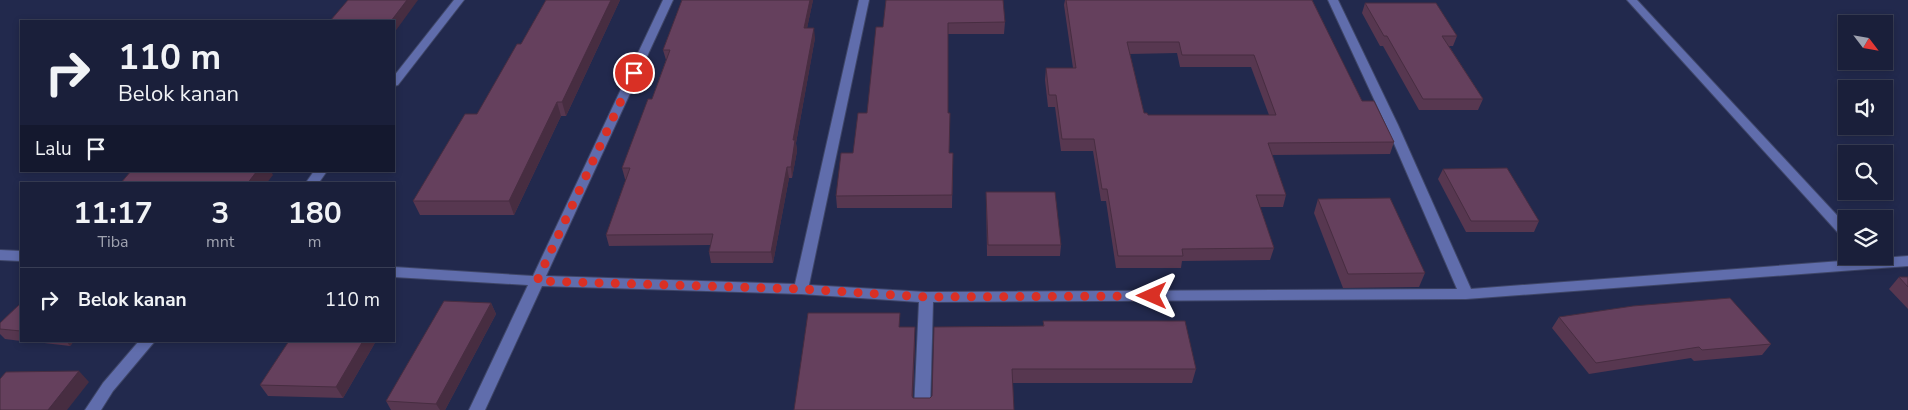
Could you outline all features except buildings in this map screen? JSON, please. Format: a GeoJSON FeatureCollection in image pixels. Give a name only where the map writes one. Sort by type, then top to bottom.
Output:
{"type":"FeatureCollection","features":[{"type":"Feature","properties":{"kind":"street"},"geometry":{"type":"LineString","coordinates":[[395,82],[459,0]]}},
{"type":"Feature","properties":{"kind":"street"},"geometry":{"type":"LineString","coordinates":[[477,410],[668,0]]}},
{"type":"Feature","properties":{"kind":"street"},"geometry":{"type":"LineString","coordinates":[[801,289],[864,0]]}},
{"type":"Feature","properties":{"kind":"street"},"geometry":{"type":"LineString","coordinates":[[1333,0],[1392,125],[1466,294]]}},
{"type":"Feature","properties":{"kind":"street"},"geometry":{"type":"LineString","coordinates":[[1632,0],[1838,224]]}},
{"type":"Feature","properties":{"kind":"street"},"geometry":{"type":"LineString","coordinates":[[313,182],[320,172]]}},
{"type":"Feature","properties":{"kind":"street"},"geometry":{"type":"LineString","coordinates":[[0,255],[20,256]]}},
{"type":"Feature","properties":{"kind":"street"},"geometry":{"type":"LineString","coordinates":[[1893,261],[1908,261]]}},
{"type":"Feature","properties":{"kind":"street"},"geometry":{"type":"LineString","coordinates":[[395,272],[537,281],[801,289],[926,297],[1466,294],[1838,263]]}},
{"type":"Feature","properties":{"kind":"street"},"geometry":{"type":"LineString","coordinates":[[922,410],[926,297]]}},
{"type":"Feature","properties":{"kind":"street"},"geometry":{"type":"LineString","coordinates":[[93,410],[108,388],[147,342]]}},
{"type":"Feature","properties":{"kind":"route"},"geometry":{"type":"LineString","coordinates":[[634,73],[537,281],[801,289],[926,297],[1152,296]]}}]}
